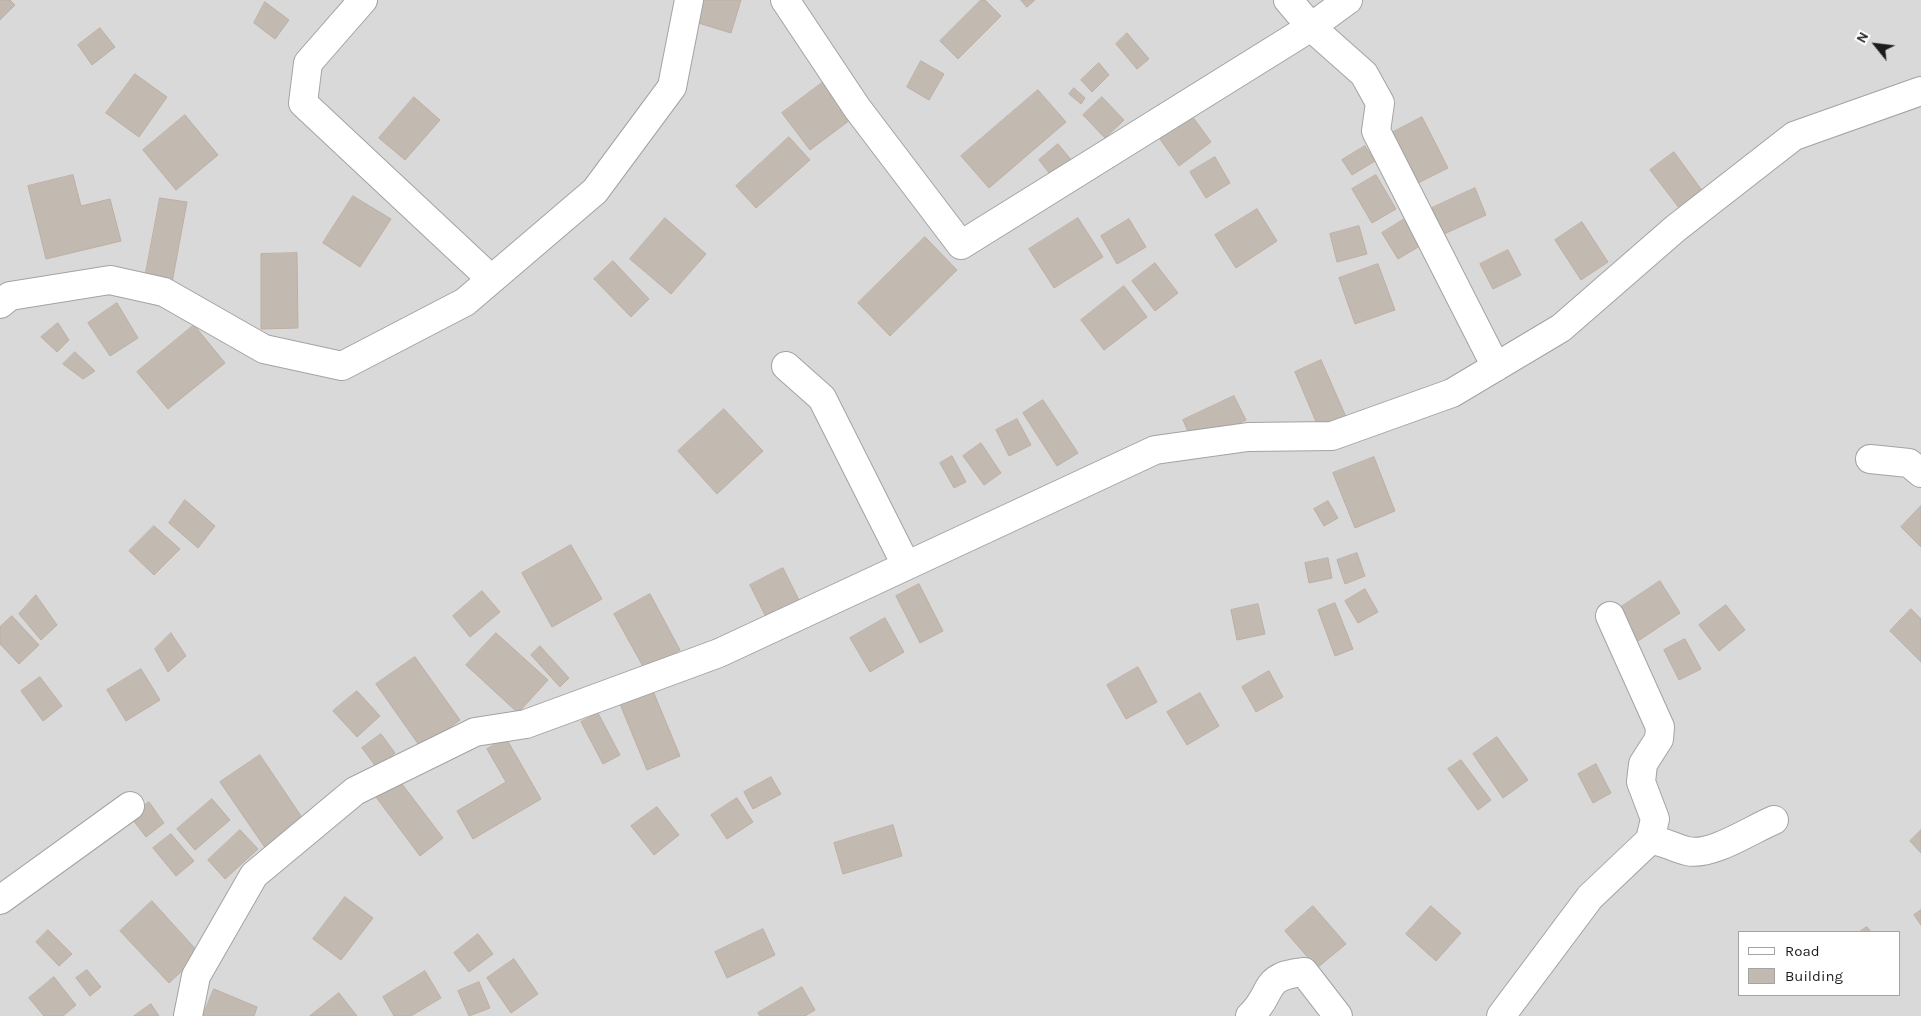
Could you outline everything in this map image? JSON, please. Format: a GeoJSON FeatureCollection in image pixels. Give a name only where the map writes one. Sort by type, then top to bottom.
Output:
{"type":"FeatureCollection","features":[{"type":"Feature","properties":{"kind":"street"},"geometry":{"type":"LineString","coordinates":[[363,0],[308,63],[302,103],[491,279]]}},
{"type":"Feature","properties":{"kind":"street"},"geometry":{"type":"LineString","coordinates":[[0,304],[10,296],[110,280],[164,292],[264,349],[342,366],[465,302],[595,191],[672,87],[689,0]]}},
{"type":"Feature","properties":{"kind":"street"},"geometry":{"type":"LineString","coordinates":[[785,0],[857,108],[961,245],[1311,27],[1348,0]]}},
{"type":"Feature","properties":{"kind":"street"},"geometry":{"type":"LineString","coordinates":[[1288,0],[1311,27],[1364,74],[1380,103],[1376,131],[1496,367]]}},
{"type":"Feature","properties":{"kind":"street"},"geometry":{"type":"LineString","coordinates":[[188,1016],[196,976],[254,875],[355,791],[475,732],[526,724],[719,653],[1155,450],[1248,437],[1332,436],[1452,393],[1561,328],[1676,228],[1794,136],[1921,91]]}},
{"type":"Feature","properties":{"kind":"street"},"geometry":{"type":"LineString","coordinates":[[786,366],[822,398],[906,565]]}},
{"type":"Feature","properties":{"kind":"street"},"geometry":{"type":"LineString","coordinates":[[1870,459],[1909,463],[1921,473]]}},
{"type":"Feature","properties":{"kind":"street"},"geometry":{"type":"LineString","coordinates":[[1502,1016],[1590,897],[1650,840],[1655,819],[1641,782],[1643,764],[1659,739],[1660,726],[1610,616]]}},
{"type":"Feature","properties":{"kind":"street"},"geometry":{"type":"LineString","coordinates":[[0,900],[130,806]]}},
{"type":"Feature","properties":{"kind":"street"},"geometry":{"type":"LineString","coordinates":[[1650,840],[1664,842],[1688,852],[1708,851],[1774,820]]}},
{"type":"Feature","properties":{"kind":"street"},"geometry":{"type":"LineString","coordinates":[[1250,1016],[1257,1010],[1270,983],[1286,974],[1304,972],[1338,1016]]}},
{"type":"Feature","properties":{"kind":"shaded area"},"geometry":{"type":"Polygon","coordinates":[[[0,0],[1921,0],[1921,1016],[0,1016],[0,0]]]}},
{"type":"Feature","properties":{"kind":"building"},"geometry":{"type":"Polygon","coordinates":[[[0,0],[10,0],[15,5],[0,20],[0,0]]]}},
{"type":"Feature","properties":{"kind":"building"},"geometry":{"type":"Polygon","coordinates":[[[698,0],[741,0],[731,33],[692,21],[698,0]]]}},
{"type":"Feature","properties":{"kind":"building"},"geometry":{"type":"Polygon","coordinates":[[[981,0],[985,0],[1001,16],[958,59],[940,41],[981,0]]]}},
{"type":"Feature","properties":{"kind":"building"},"geometry":{"type":"Polygon","coordinates":[[[1021,0],[1035,0],[1027,7],[1021,0]]]}},
{"type":"Feature","properties":{"kind":"building"},"geometry":{"type":"Polygon","coordinates":[[[265,2],[289,20],[275,39],[254,23],[265,2]]]}},
{"type":"Feature","properties":{"kind":"building"},"geometry":{"type":"Polygon","coordinates":[[[100,28],[115,47],[92,65],[78,45],[100,28]]]}},
{"type":"Feature","properties":{"kind":"building"},"geometry":{"type":"Polygon","coordinates":[[[1127,33],[1149,59],[1137,69],[1116,44],[1127,33]]]}},
{"type":"Feature","properties":{"kind":"building"},"geometry":{"type":"Polygon","coordinates":[[[921,61],[944,74],[929,100],[907,87],[921,61]]]}},
{"type":"Feature","properties":{"kind":"building"},"geometry":{"type":"Polygon","coordinates":[[[1099,63],[1109,75],[1092,92],[1081,80],[1099,63]]]}},
{"type":"Feature","properties":{"kind":"building"},"geometry":{"type":"Polygon","coordinates":[[[135,74],[167,97],[139,137],[106,113],[135,74]]]}},
{"type":"Feature","properties":{"kind":"building"},"geometry":{"type":"Polygon","coordinates":[[[826,80],[854,117],[810,150],[782,113],[826,80]]]}},
{"type":"Feature","properties":{"kind":"building"},"geometry":{"type":"Polygon","coordinates":[[[1074,88],[1085,98],[1081,104],[1069,94],[1074,88]]]}},
{"type":"Feature","properties":{"kind":"building"},"geometry":{"type":"Polygon","coordinates":[[[1038,90],[1066,122],[989,188],[961,156],[1038,90]]]}},
{"type":"Feature","properties":{"kind":"building"},"geometry":{"type":"Polygon","coordinates":[[[414,97],[440,120],[405,160],[379,138],[414,97]]]}},
{"type":"Feature","properties":{"kind":"building"},"geometry":{"type":"Polygon","coordinates":[[[1102,97],[1124,120],[1105,138],[1083,115],[1102,97]]]}},
{"type":"Feature","properties":{"kind":"building"},"geometry":{"type":"Polygon","coordinates":[[[185,115],[218,155],[176,190],[143,150],[185,115]]]}},
{"type":"Feature","properties":{"kind":"building"},"geometry":{"type":"Polygon","coordinates":[[[1192,116],[1211,142],[1179,166],[1160,139],[1192,116]]]}},
{"type":"Feature","properties":{"kind":"building"},"geometry":{"type":"Polygon","coordinates":[[[1422,117],[1448,168],[1408,188],[1382,138],[1422,117]]]}},
{"type":"Feature","properties":{"kind":"building"},"geometry":{"type":"Polygon","coordinates":[[[789,137],[810,160],[756,208],[736,186],[789,137]]]}},
{"type":"Feature","properties":{"kind":"building"},"geometry":{"type":"Polygon","coordinates":[[[1058,144],[1073,162],[1053,178],[1039,160],[1058,144]]]}},
{"type":"Feature","properties":{"kind":"building"},"geometry":{"type":"Polygon","coordinates":[[[1365,146],[1375,161],[1352,175],[1342,160],[1365,146]]]}},
{"type":"Feature","properties":{"kind":"building"},"geometry":{"type":"Polygon","coordinates":[[[1674,152],[1706,196],[1683,213],[1650,170],[1674,152]]]}},
{"type":"Feature","properties":{"kind":"building"},"geometry":{"type":"Polygon","coordinates":[[[1215,157],[1230,183],[1206,198],[1190,172],[1215,157]]]}},
{"type":"Feature","properties":{"kind":"building"},"geometry":{"type":"Polygon","coordinates":[[[73,175],[81,206],[110,199],[121,241],[46,259],[28,186],[73,175]]]}},
{"type":"Feature","properties":{"kind":"building"},"geometry":{"type":"Polygon","coordinates":[[[1376,175],[1396,209],[1372,223],[1352,189],[1376,175]]]}},
{"type":"Feature","properties":{"kind":"building"},"geometry":{"type":"Polygon","coordinates":[[[1475,188],[1486,215],[1444,234],[1432,208],[1475,188]]]}},
{"type":"Feature","properties":{"kind":"building"},"geometry":{"type":"Polygon","coordinates":[[[353,196],[391,219],[360,267],[323,243],[353,196]]]}},
{"type":"Feature","properties":{"kind":"building"},"geometry":{"type":"Polygon","coordinates":[[[160,198],[187,202],[171,288],[144,283],[160,198]]]}},
{"type":"Feature","properties":{"kind":"building"},"geometry":{"type":"Polygon","coordinates":[[[1257,209],[1277,241],[1236,268],[1215,235],[1257,209]]]}},
{"type":"Feature","properties":{"kind":"building"},"geometry":{"type":"Polygon","coordinates":[[[1414,213],[1430,240],[1398,259],[1382,233],[1414,213]]]}},
{"type":"Feature","properties":{"kind":"building"},"geometry":{"type":"Polygon","coordinates":[[[665,218],[706,254],[671,294],[630,259],[665,218]]]}},
{"type":"Feature","properties":{"kind":"building"},"geometry":{"type":"Polygon","coordinates":[[[1078,218],[1103,257],[1054,288],[1029,249],[1078,218]]]}},
{"type":"Feature","properties":{"kind":"building"},"geometry":{"type":"Polygon","coordinates":[[[1129,219],[1146,247],[1117,264],[1101,236],[1129,219]]]}},
{"type":"Feature","properties":{"kind":"building"},"geometry":{"type":"Polygon","coordinates":[[[1582,222],[1608,262],[1581,280],[1555,240],[1582,222]]]}},
{"type":"Feature","properties":{"kind":"building"},"geometry":{"type":"Polygon","coordinates":[[[1359,226],[1367,254],[1337,262],[1330,234],[1359,226]]]}},
{"type":"Feature","properties":{"kind":"building"},"geometry":{"type":"Polygon","coordinates":[[[925,237],[957,270],[890,336],[858,303],[925,237]]]}},
{"type":"Feature","properties":{"kind":"building"},"geometry":{"type":"Polygon","coordinates":[[[1508,250],[1521,275],[1493,289],[1480,264],[1508,250]]]}},
{"type":"Feature","properties":{"kind":"building"},"geometry":{"type":"Polygon","coordinates":[[[297,253],[298,328],[261,329],[261,254],[297,253]]]}},
{"type":"Feature","properties":{"kind":"building"},"geometry":{"type":"Polygon","coordinates":[[[613,261],[649,299],[631,317],[594,279],[613,261]]]}},
{"type":"Feature","properties":{"kind":"building"},"geometry":{"type":"Polygon","coordinates":[[[1155,263],[1178,293],[1155,311],[1132,281],[1155,263]]]}},
{"type":"Feature","properties":{"kind":"building"},"geometry":{"type":"Polygon","coordinates":[[[1378,264],[1395,310],[1355,324],[1339,278],[1378,264]]]}},
{"type":"Feature","properties":{"kind":"building"},"geometry":{"type":"Polygon","coordinates":[[[1124,286],[1147,317],[1104,350],[1081,320],[1124,286]]]}},
{"type":"Feature","properties":{"kind":"building"},"geometry":{"type":"Polygon","coordinates":[[[117,303],[138,338],[110,356],[88,323],[117,303]]]}},
{"type":"Feature","properties":{"kind":"building"},"geometry":{"type":"Polygon","coordinates":[[[58,323],[69,340],[57,352],[41,337],[58,323]]]}},
{"type":"Feature","properties":{"kind":"building"},"geometry":{"type":"Polygon","coordinates":[[[194,325],[225,363],[168,409],[137,372],[194,325]]]}},
{"type":"Feature","properties":{"kind":"building"},"geometry":{"type":"Polygon","coordinates":[[[75,352],[95,371],[83,379],[63,364],[75,352]]]}},
{"type":"Feature","properties":{"kind":"building"},"geometry":{"type":"Polygon","coordinates":[[[1321,360],[1347,419],[1320,431],[1295,372],[1321,360]]]}},
{"type":"Feature","properties":{"kind":"building"},"geometry":{"type":"Polygon","coordinates":[[[1234,396],[1246,420],[1194,445],[1183,420],[1234,396]]]}},
{"type":"Feature","properties":{"kind":"building"},"geometry":{"type":"Polygon","coordinates":[[[1043,400],[1078,453],[1057,466],[1023,413],[1043,400]]]}},
{"type":"Feature","properties":{"kind":"building"},"geometry":{"type":"Polygon","coordinates":[[[724,409],[763,451],[717,494],[678,451],[724,409]]]}},
{"type":"Feature","properties":{"kind":"building"},"geometry":{"type":"Polygon","coordinates":[[[1017,419],[1031,445],[1009,456],[996,430],[1017,419]]]}},
{"type":"Feature","properties":{"kind":"building"},"geometry":{"type":"Polygon","coordinates":[[[981,443],[1001,473],[984,485],[963,456],[981,443]]]}},
{"type":"Feature","properties":{"kind":"building"},"geometry":{"type":"Polygon","coordinates":[[[952,456],[966,482],[954,488],[940,463],[952,456]]]}},
{"type":"Feature","properties":{"kind":"building"},"geometry":{"type":"Polygon","coordinates":[[[1374,457],[1395,511],[1355,528],[1333,473],[1374,457]]]}},
{"type":"Feature","properties":{"kind":"building"},"geometry":{"type":"Polygon","coordinates":[[[185,500],[215,526],[198,548],[169,523],[185,500]]]}},
{"type":"Feature","properties":{"kind":"building"},"geometry":{"type":"Polygon","coordinates":[[[1328,501],[1338,518],[1324,526],[1314,509],[1328,501]]]}},
{"type":"Feature","properties":{"kind":"building"},"geometry":{"type":"Polygon","coordinates":[[[1921,506],[1921,547],[1901,527],[1921,506]]]}},
{"type":"Feature","properties":{"kind":"building"},"geometry":{"type":"Polygon","coordinates":[[[154,526],[180,549],[154,575],[129,551],[154,526]]]}},
{"type":"Feature","properties":{"kind":"building"},"geometry":{"type":"Polygon","coordinates":[[[571,545],[602,599],[552,627],[522,573],[571,545]]]}},
{"type":"Feature","properties":{"kind":"building"},"geometry":{"type":"Polygon","coordinates":[[[1357,553],[1365,576],[1345,584],[1337,560],[1357,553]]]}},
{"type":"Feature","properties":{"kind":"building"},"geometry":{"type":"Polygon","coordinates":[[[1328,558],[1332,578],[1309,583],[1305,563],[1328,558]]]}},
{"type":"Feature","properties":{"kind":"building"},"geometry":{"type":"Polygon","coordinates":[[[783,568],[799,600],[766,617],[750,585],[783,568]]]}},
{"type":"Feature","properties":{"kind":"building"},"geometry":{"type":"Polygon","coordinates":[[[1660,581],[1680,613],[1635,643],[1615,611],[1660,581]]]}},
{"type":"Feature","properties":{"kind":"building"},"geometry":{"type":"Polygon","coordinates":[[[919,584],[943,631],[920,643],[896,596],[919,584]]]}},
{"type":"Feature","properties":{"kind":"building"},"geometry":{"type":"Polygon","coordinates":[[[1365,589],[1378,612],[1358,623],[1345,601],[1365,589]]]}},
{"type":"Feature","properties":{"kind":"building"},"geometry":{"type":"Polygon","coordinates":[[[482,591],[500,612],[470,637],[453,616],[482,591]]]}},
{"type":"Feature","properties":{"kind":"building"},"geometry":{"type":"Polygon","coordinates":[[[650,594],[680,650],[645,670],[614,614],[650,594]]]}},
{"type":"Feature","properties":{"kind":"building"},"geometry":{"type":"Polygon","coordinates":[[[36,595],[57,625],[41,640],[19,614],[36,595]]]}},
{"type":"Feature","properties":{"kind":"building"},"geometry":{"type":"Polygon","coordinates":[[[1335,603],[1353,649],[1335,656],[1318,610],[1335,603]]]}},
{"type":"Feature","properties":{"kind":"building"},"geometry":{"type":"Polygon","coordinates":[[[1258,604],[1265,634],[1237,640],[1231,610],[1258,604]]]}},
{"type":"Feature","properties":{"kind":"building"},"geometry":{"type":"Polygon","coordinates":[[[1726,605],[1745,630],[1719,651],[1699,625],[1726,605]]]}},
{"type":"Feature","properties":{"kind":"building"},"geometry":{"type":"Polygon","coordinates":[[[1911,609],[1921,619],[1921,662],[1890,631],[1911,609]]]}},
{"type":"Feature","properties":{"kind":"building"},"geometry":{"type":"Polygon","coordinates":[[[12,616],[39,645],[19,664],[0,644],[0,627],[12,616]]]}},
{"type":"Feature","properties":{"kind":"building"},"geometry":{"type":"Polygon","coordinates":[[[885,618],[904,652],[870,672],[850,638],[885,618]]]}},
{"type":"Feature","properties":{"kind":"building"},"geometry":{"type":"Polygon","coordinates":[[[171,633],[186,656],[168,672],[155,649],[171,633]]]}},
{"type":"Feature","properties":{"kind":"building"},"geometry":{"type":"Polygon","coordinates":[[[496,633],[548,680],[518,713],[466,665],[496,633]]]}},
{"type":"Feature","properties":{"kind":"building"},"geometry":{"type":"Polygon","coordinates":[[[1685,639],[1701,669],[1679,680],[1664,650],[1685,639]]]}},
{"type":"Feature","properties":{"kind":"building"},"geometry":{"type":"Polygon","coordinates":[[[540,646],[569,678],[560,687],[531,655],[540,646]]]}},
{"type":"Feature","properties":{"kind":"building"},"geometry":{"type":"Polygon","coordinates":[[[415,657],[460,720],[421,748],[376,684],[415,657]]]}},
{"type":"Feature","properties":{"kind":"building"},"geometry":{"type":"Polygon","coordinates":[[[1138,667],[1157,702],[1126,719],[1107,685],[1138,667]]]}},
{"type":"Feature","properties":{"kind":"building"},"geometry":{"type":"Polygon","coordinates":[[[141,669],[160,700],[126,721],[107,690],[141,669]]]}},
{"type":"Feature","properties":{"kind":"building"},"geometry":{"type":"Polygon","coordinates":[[[1269,671],[1283,697],[1256,712],[1242,687],[1269,671]]]}},
{"type":"Feature","properties":{"kind":"building"},"geometry":{"type":"Polygon","coordinates":[[[40,677],[62,706],[43,721],[21,691],[40,677]]]}},
{"type":"Feature","properties":{"kind":"building"},"geometry":{"type":"Polygon","coordinates":[[[357,691],[380,716],[357,737],[333,711],[357,691]]]}},
{"type":"Feature","properties":{"kind":"building"},"geometry":{"type":"Polygon","coordinates":[[[653,691],[680,756],[647,770],[620,704],[653,691]]]}},
{"type":"Feature","properties":{"kind":"building"},"geometry":{"type":"Polygon","coordinates":[[[1200,693],[1219,726],[1187,745],[1167,712],[1200,693]]]}},
{"type":"Feature","properties":{"kind":"building"},"geometry":{"type":"Polygon","coordinates":[[[598,713],[620,755],[603,764],[581,722],[598,713]]]}},
{"type":"Feature","properties":{"kind":"building"},"geometry":{"type":"Polygon","coordinates":[[[381,734],[395,753],[377,768],[362,748],[381,734]]]}},
{"type":"Feature","properties":{"kind":"building"},"geometry":{"type":"Polygon","coordinates":[[[1497,737],[1528,780],[1503,798],[1473,754],[1497,737]]]}},
{"type":"Feature","properties":{"kind":"building"},"geometry":{"type":"Polygon","coordinates":[[[506,738],[541,799],[473,839],[457,811],[506,782],[487,749],[506,738]]]}},
{"type":"Feature","properties":{"kind":"building"},"geometry":{"type":"Polygon","coordinates":[[[260,755],[305,822],[266,849],[220,782],[260,755]]]}},
{"type":"Feature","properties":{"kind":"building"},"geometry":{"type":"Polygon","coordinates":[[[1461,760],[1491,800],[1478,810],[1448,769],[1461,760]]]}},
{"type":"Feature","properties":{"kind":"building"},"geometry":{"type":"Polygon","coordinates":[[[1596,764],[1611,793],[1593,803],[1578,774],[1596,764]]]}},
{"type":"Feature","properties":{"kind":"building"},"geometry":{"type":"Polygon","coordinates":[[[771,777],[781,794],[753,809],[744,792],[771,777]]]}},
{"type":"Feature","properties":{"kind":"building"},"geometry":{"type":"Polygon","coordinates":[[[399,780],[443,838],[420,856],[376,797],[399,780]]]}},
{"type":"Feature","properties":{"kind":"building"},"geometry":{"type":"Polygon","coordinates":[[[737,798],[753,822],[727,839],[711,815],[737,798]]]}},
{"type":"Feature","properties":{"kind":"building"},"geometry":{"type":"Polygon","coordinates":[[[212,799],[230,820],[195,850],[177,829],[212,799]]]}},
{"type":"Feature","properties":{"kind":"building"},"geometry":{"type":"Polygon","coordinates":[[[149,802],[164,823],[146,837],[130,816],[149,802]]]}},
{"type":"Feature","properties":{"kind":"building"},"geometry":{"type":"Polygon","coordinates":[[[657,807],[679,835],[654,855],[631,826],[657,807]]]}},
{"type":"Feature","properties":{"kind":"building"},"geometry":{"type":"Polygon","coordinates":[[[893,825],[902,856],[843,874],[834,843],[893,825]]]}},
{"type":"Feature","properties":{"kind":"building"},"geometry":{"type":"Polygon","coordinates":[[[240,830],[258,849],[225,879],[208,860],[240,830]]]}},
{"type":"Feature","properties":{"kind":"building"},"geometry":{"type":"Polygon","coordinates":[[[1921,830],[1921,853],[1910,841],[1921,830]]]}},
{"type":"Feature","properties":{"kind":"building"},"geometry":{"type":"Polygon","coordinates":[[[171,834],[194,861],[176,876],[153,848],[171,834]]]}},
{"type":"Feature","properties":{"kind":"building"},"geometry":{"type":"Polygon","coordinates":[[[345,897],[373,918],[341,960],[313,939],[345,897]]]}},
{"type":"Feature","properties":{"kind":"building"},"geometry":{"type":"Polygon","coordinates":[[[152,901],[200,954],[169,983],[120,931],[152,901]]]}},
{"type":"Feature","properties":{"kind":"building"},"geometry":{"type":"Polygon","coordinates":[[[1313,906],[1346,944],[1317,968],[1285,931],[1313,906]]]}},
{"type":"Feature","properties":{"kind":"building"},"geometry":{"type":"Polygon","coordinates":[[[1431,906],[1461,933],[1436,961],[1406,934],[1431,906]]]}},
{"type":"Feature","properties":{"kind":"building"},"geometry":{"type":"Polygon","coordinates":[[[1921,910],[1921,925],[1914,915],[1921,910]]]}},
{"type":"Feature","properties":{"kind":"building"},"geometry":{"type":"Polygon","coordinates":[[[1867,927],[1870,931],[1861,931],[1867,927]]]}},
{"type":"Feature","properties":{"kind":"building"},"geometry":{"type":"Polygon","coordinates":[[[763,929],[775,955],[727,978],[715,952],[763,929]]]}},
{"type":"Feature","properties":{"kind":"building"},"geometry":{"type":"Polygon","coordinates":[[[48,930],[72,954],[59,966],[36,942],[48,930]]]}},
{"type":"Feature","properties":{"kind":"building"},"geometry":{"type":"Polygon","coordinates":[[[478,934],[493,954],[469,972],[454,953],[478,934]]]}},
{"type":"Feature","properties":{"kind":"building"},"geometry":{"type":"Polygon","coordinates":[[[514,959],[538,994],[511,1013],[487,978],[514,959]]]}},
{"type":"Feature","properties":{"kind":"building"},"geometry":{"type":"Polygon","coordinates":[[[87,970],[101,987],[90,996],[76,978],[87,970]]]}},
{"type":"Feature","properties":{"kind":"building"},"geometry":{"type":"Polygon","coordinates":[[[425,971],[441,998],[411,1016],[394,1016],[383,997],[425,971]]]}},
{"type":"Feature","properties":{"kind":"building"},"geometry":{"type":"Polygon","coordinates":[[[54,977],[76,1005],[63,1016],[44,1016],[29,998],[54,977]]]}},
{"type":"Feature","properties":{"kind":"building"},"geometry":{"type":"Polygon","coordinates":[[[479,982],[490,1008],[469,1016],[458,991],[479,982]]]}},
{"type":"Feature","properties":{"kind":"building"},"geometry":{"type":"Polygon","coordinates":[[[802,987],[815,1010],[805,1016],[760,1016],[758,1013],[802,987]]]}},
{"type":"Feature","properties":{"kind":"building"},"geometry":{"type":"Polygon","coordinates":[[[214,989],[257,1007],[254,1016],[203,1016],[214,989]]]}},
{"type":"Feature","properties":{"kind":"building"},"geometry":{"type":"Polygon","coordinates":[[[339,993],[357,1016],[310,1016],[339,993]]]}},
{"type":"Feature","properties":{"kind":"building"},"geometry":{"type":"Polygon","coordinates":[[[151,1004],[159,1016],[134,1016],[151,1004]]]}}]}
